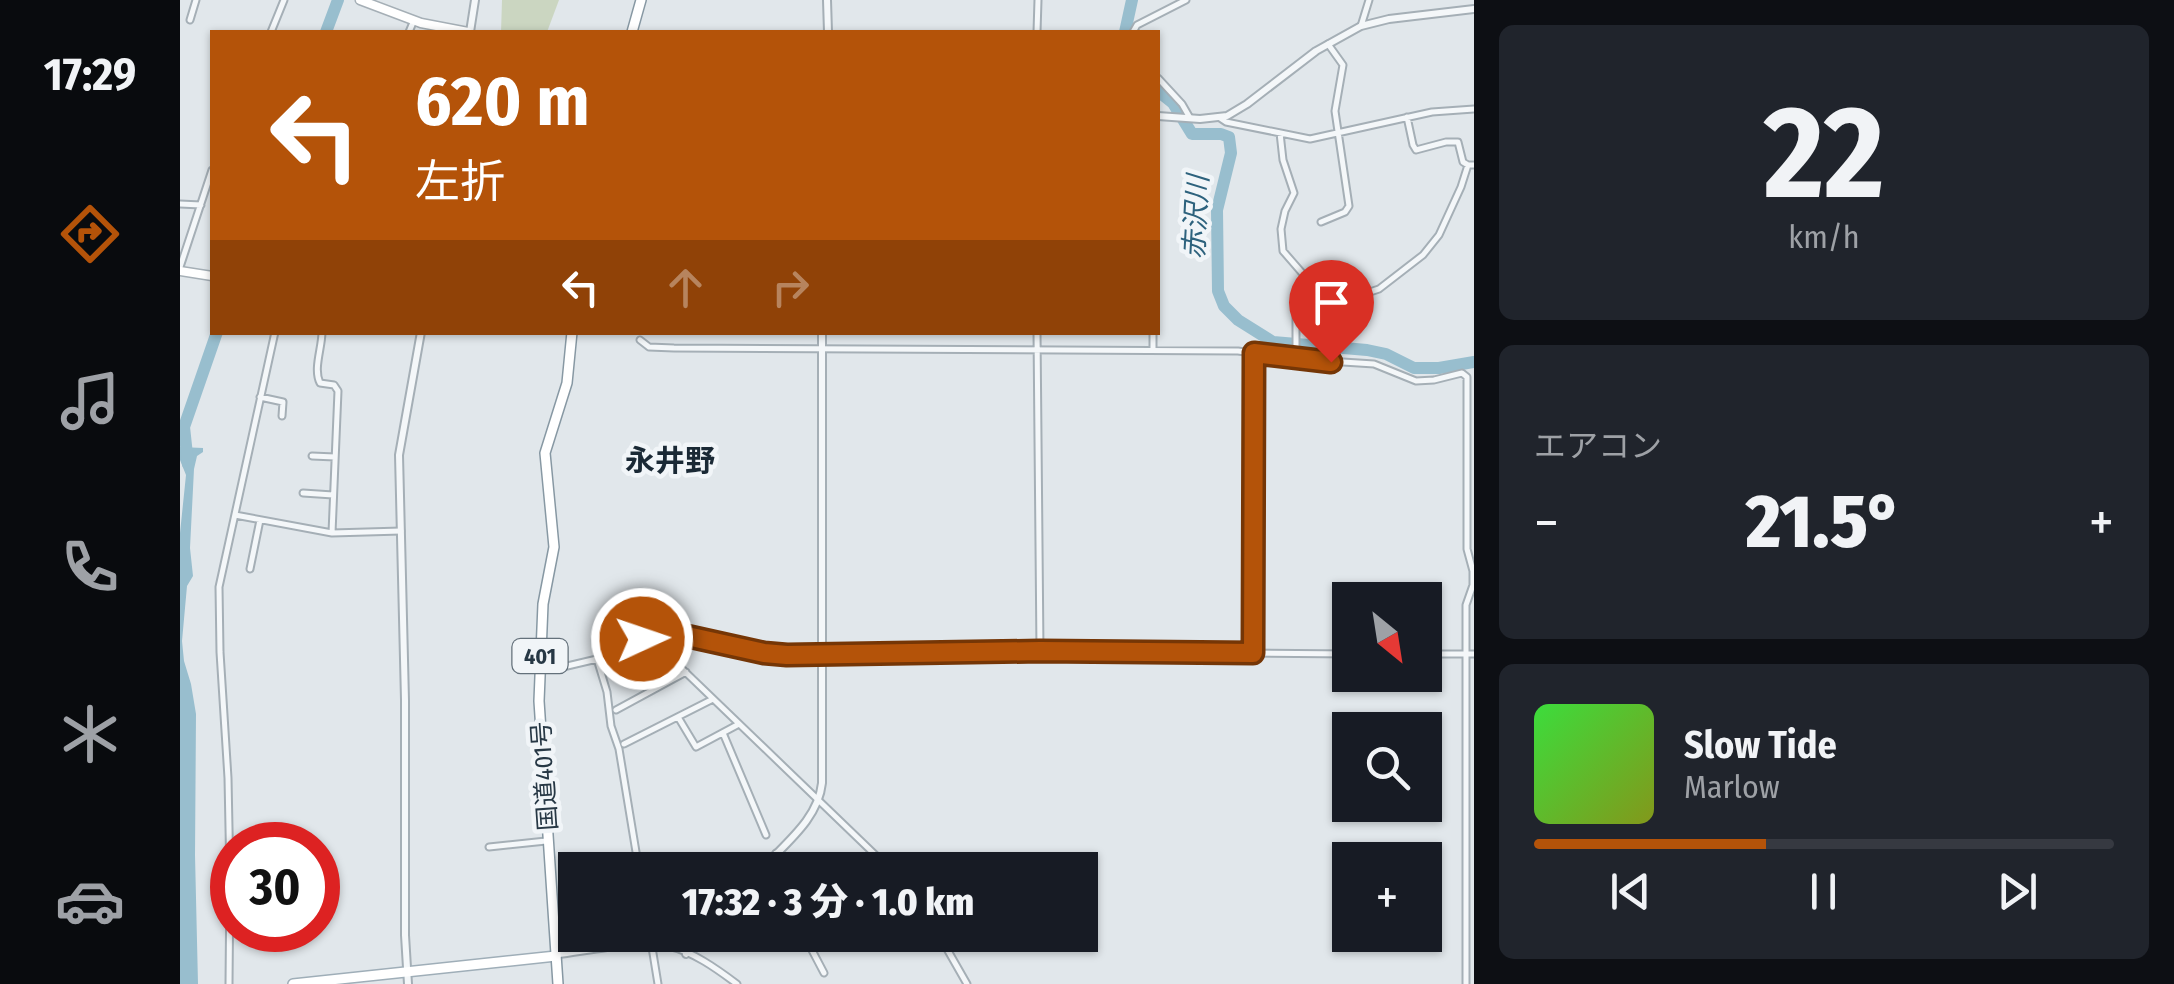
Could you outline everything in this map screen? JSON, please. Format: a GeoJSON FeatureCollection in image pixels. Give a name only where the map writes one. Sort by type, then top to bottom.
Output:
{"type":"FeatureCollection","features":[{"type":"Feature","properties":{"kind":"main road"},"geometry":{"type":"LineString","coordinates":[[360,0],[414,20],[460,30]]}},
{"type":"Feature","properties":{"kind":"main road"},"geometry":{"type":"LineString","coordinates":[[633,30],[641,0]]}},
{"type":"Feature","properties":{"kind":"main road"},"geometry":{"type":"LineString","coordinates":[[181,270],[210,276]]}},
{"type":"Feature","properties":{"kind":"main road","name":"国道401号"},"geometry":{"type":"LineString","coordinates":[[558,984],[539,667],[544,593],[554,547],[545,453],[566,384],[572,335]]}},
{"type":"Feature","properties":{"kind":"main road"},"geometry":{"type":"LineString","coordinates":[[293,984],[556,956]]}},
{"type":"Feature","properties":{"kind":"street"},"geometry":{"type":"LineString","coordinates":[[190,20],[196,0]]}},
{"type":"Feature","properties":{"kind":"street"},"geometry":{"type":"LineString","coordinates":[[272,30],[284,0]]}},
{"type":"Feature","properties":{"kind":"street"},"geometry":{"type":"LineString","coordinates":[[469,30],[475,0]]}},
{"type":"Feature","properties":{"kind":"street"},"geometry":{"type":"LineString","coordinates":[[827,0],[828,30]]}},
{"type":"Feature","properties":{"kind":"street"},"geometry":{"type":"LineString","coordinates":[[1038,0],[1038,30]]}},
{"type":"Feature","properties":{"kind":"street"},"geometry":{"type":"LineString","coordinates":[[1134,30],[1186,0]]}},
{"type":"Feature","properties":{"kind":"street"},"geometry":{"type":"LineString","coordinates":[[1361,26],[1368,0]]}},
{"type":"Feature","properties":{"kind":"street"},"geometry":{"type":"LineString","coordinates":[[1160,116],[1191,119],[1232,114],[1328,44],[1361,26],[1474,8]]}},
{"type":"Feature","properties":{"kind":"street"},"geometry":{"type":"LineString","coordinates":[[409,30],[414,20]]}},
{"type":"Feature","properties":{"kind":"street"},"geometry":{"type":"LineString","coordinates":[[1321,222],[1345,212],[1349,206],[1336,110],[1343,65],[1328,44]]}},
{"type":"Feature","properties":{"kind":"street"},"geometry":{"type":"LineString","coordinates":[[1160,80],[1191,119]]}},
{"type":"Feature","properties":{"kind":"street"},"geometry":{"type":"LineString","coordinates":[[1220,118],[1310,139],[1432,112],[1474,109]]}},
{"type":"Feature","properties":{"kind":"street"},"geometry":{"type":"LineString","coordinates":[[1296,359],[1296,316],[1379,289],[1423,255],[1439,235],[1462,187],[1471,165],[1463,162],[1458,142],[1416,150],[1407,117]]}},
{"type":"Feature","properties":{"kind":"street"},"geometry":{"type":"LineString","coordinates":[[1280,134],[1283,160],[1294,193],[1281,229],[1283,251],[1324,306]]}},
{"type":"Feature","properties":{"kind":"street"},"geometry":{"type":"LineString","coordinates":[[181,270],[184,244],[210,176]]}},
{"type":"Feature","properties":{"kind":"street"},"geometry":{"type":"LineString","coordinates":[[180,204],[201,204]]}},
{"type":"Feature","properties":{"kind":"street"},"geometry":{"type":"LineString","coordinates":[[228,984],[228,778],[219,588],[274,335]]}},
{"type":"Feature","properties":{"kind":"street"},"geometry":{"type":"LineString","coordinates":[[322,335],[316,375],[320,382],[338,389],[332,534]]}},
{"type":"Feature","properties":{"kind":"street"},"geometry":{"type":"LineString","coordinates":[[408,984],[399,454],[420,335]]}},
{"type":"Feature","properties":{"kind":"street"},"geometry":{"type":"LineString","coordinates":[[778,852],[819,801],[822,784],[822,335]]}},
{"type":"Feature","properties":{"kind":"street"},"geometry":{"type":"LineString","coordinates":[[1038,335],[1040,651]]}},
{"type":"Feature","properties":{"kind":"street"},"geometry":{"type":"LineString","coordinates":[[1153,335],[1153,350]]}},
{"type":"Feature","properties":{"kind":"street"},"geometry":{"type":"LineString","coordinates":[[640,340],[649,348],[1038,348],[1254,353],[1374,364],[1416,382],[1462,373],[1467,377],[1468,549],[1473,571],[1473,584],[1466,600],[1470,654],[1466,984]]}},
{"type":"Feature","properties":{"kind":"street"},"geometry":{"type":"LineString","coordinates":[[1253,653],[1254,353]]}},
{"type":"Feature","properties":{"kind":"street"},"geometry":{"type":"LineString","coordinates":[[260,397],[283,402],[282,416]]}},
{"type":"Feature","properties":{"kind":"street"},"geometry":{"type":"LineString","coordinates":[[312,456],[335,457]]}},
{"type":"Feature","properties":{"kind":"street"},"geometry":{"type":"LineString","coordinates":[[303,493],[333,495]]}},
{"type":"Feature","properties":{"kind":"street"},"geometry":{"type":"LineString","coordinates":[[236,515],[332,534],[401,532]]}},
{"type":"Feature","properties":{"kind":"street"},"geometry":{"type":"LineString","coordinates":[[250,569],[260,520]]}},
{"type":"Feature","properties":{"kind":"street"},"geometry":{"type":"LineString","coordinates":[[660,648],[687,636],[787,655],[1040,651],[1332,654]]}},
{"type":"Feature","properties":{"kind":"street"},"geometry":{"type":"LineString","coordinates":[[539,667],[597,659],[650,638],[872,852]]}},
{"type":"Feature","properties":{"kind":"street"},"geometry":{"type":"LineString","coordinates":[[1442,654],[1470,654]]}},
{"type":"Feature","properties":{"kind":"street"},"geometry":{"type":"LineString","coordinates":[[597,659],[607,692],[636,852]]}},
{"type":"Feature","properties":{"kind":"street"},"geometry":{"type":"LineString","coordinates":[[616,710],[686,672]]}},
{"type":"Feature","properties":{"kind":"street"},"geometry":{"type":"LineString","coordinates":[[624,744],[713,698]]}},
{"type":"Feature","properties":{"kind":"street"},"geometry":{"type":"LineString","coordinates":[[678,716],[696,747],[739,724]]}},
{"type":"Feature","properties":{"kind":"street"},"geometry":{"type":"LineString","coordinates":[[723,733],[766,834]]}},
{"type":"Feature","properties":{"kind":"street"},"geometry":{"type":"LineString","coordinates":[[489,847],[550,841]]}},
{"type":"Feature","properties":{"kind":"street"},"geometry":{"type":"LineString","coordinates":[[556,956],[582,952]]}},
{"type":"Feature","properties":{"kind":"street"},"geometry":{"type":"LineString","coordinates":[[653,952],[658,984]]}},
{"type":"Feature","properties":{"kind":"street"},"geometry":{"type":"LineString","coordinates":[[813,952],[824,972]]}},
{"type":"Feature","properties":{"kind":"street"},"geometry":{"type":"LineString","coordinates":[[949,952],[967,984]]}},
{"type":"Feature","properties":{"kind":"street"},"geometry":{"type":"LineString","coordinates":[[686,954],[707,962],[737,984]]}},
{"type":"Feature","properties":{"kind":"green space"},"geometry":{"type":"Polygon","coordinates":[[[502,0],[559,0],[548,30],[501,30],[502,0]]]}},
{"type":"Feature","properties":{"kind":"water"},"geometry":{"type":"Polygon","coordinates":[[[180,447],[203,448],[194,469],[190,548],[193,576],[187,586],[182,641],[196,714],[198,984],[180,984],[180,533],[186,475],[180,447]]]}},
{"type":"Feature","properties":{"kind":"waterway"},"geometry":{"type":"LineString","coordinates":[[327,30],[338,0]]}},
{"type":"Feature","properties":{"kind":"waterway","name":"赤沢川"},"geometry":{"type":"LineString","coordinates":[[1125,30],[1132,0]]}},
{"type":"Feature","properties":{"kind":"waterway","name":"赤沢川"},"geometry":{"type":"LineString","coordinates":[[1160,93],[1173,103],[1192,134],[1229,137],[1231,153],[1217,210],[1218,291],[1224,306],[1238,320],[1273,342],[1367,350],[1386,354],[1414,368],[1474,362]]}},
{"type":"Feature","properties":{"kind":"waterway"},"geometry":{"type":"LineString","coordinates":[[188,464],[184,427],[216,335]]}},
{"type":"Feature","properties":{"kind":"district","name":"永井野"},"geometry":{"type":"Point","coordinates":[670,461]}},
{"type":"Feature","properties":{"kind":"route"},"geometry":{"type":"LineString","coordinates":[[642,639],[650,638],[660,648],[687,636],[787,655],[1253,653],[1254,353],[1331,362]]}}]}
